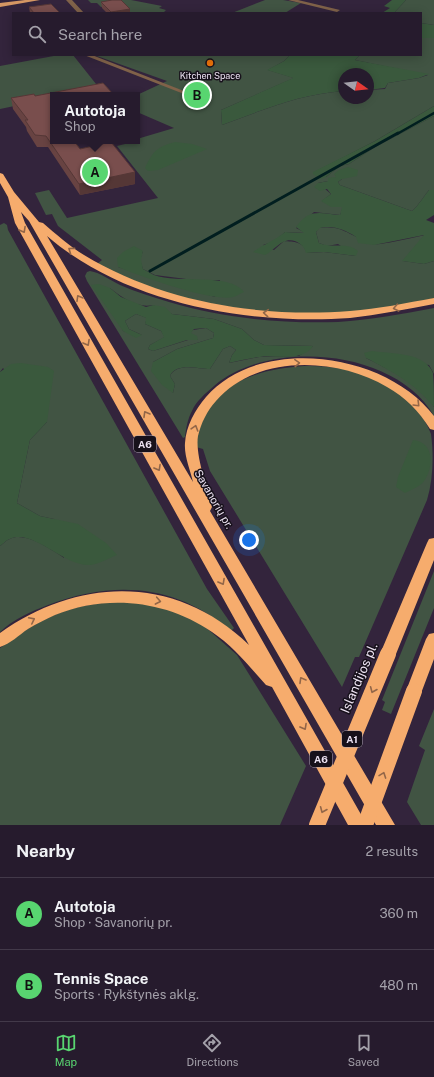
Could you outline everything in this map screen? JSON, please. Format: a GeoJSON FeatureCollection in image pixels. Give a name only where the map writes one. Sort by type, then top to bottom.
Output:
{"type":"FeatureCollection","features":[{"type":"Feature","properties":{"kind":"highway","name":"Savanorių pr."},"geometry":{"type":"LineString","coordinates":[[0,176],[10,193],[33,220],[386,825]]}},
{"type":"Feature","properties":{"kind":"highway","name":"Savanorių pr."},"geometry":{"type":"LineString","coordinates":[[10,193],[20,223],[358,825]]}},
{"type":"Feature","properties":{"kind":"highway"},"geometry":{"type":"LineString","coordinates":[[33,220],[69,249],[93,264],[143,287],[193,302],[240,311],[298,316],[381,312],[434,301]]}},
{"type":"Feature","properties":{"kind":"highway"},"geometry":{"type":"LineString","coordinates":[[208,520],[191,448],[194,429],[201,411],[215,394],[234,379],[241,376],[261,368],[296,362],[333,364],[356,369],[384,379],[399,389],[415,402],[431,420],[434,426]]}},
{"type":"Feature","properties":{"kind":"highway","name":"Islandijos pl."},"geometry":{"type":"LineString","coordinates":[[317,825],[434,543]]}},
{"type":"Feature","properties":{"kind":"highway"},"geometry":{"type":"LineString","coordinates":[[0,641],[15,629],[66,604],[89,598],[132,597],[159,601],[184,609],[217,627],[245,652],[285,693]]}},
{"type":"Feature","properties":{"kind":"highway"},"geometry":{"type":"LineString","coordinates":[[365,825],[434,639]]}},
{"type":"Feature","properties":{"kind":"highway"},"geometry":{"type":"LineString","coordinates":[[414,691],[434,664]]}},
{"type":"Feature","properties":{"kind":"main road"},"geometry":{"type":"LineString","coordinates":[[4,3],[37,0]]}},
{"type":"Feature","properties":{"kind":"street"},"geometry":{"type":"LineString","coordinates":[[69,0],[80,12]]}},
{"type":"Feature","properties":{"kind":"street"},"geometry":{"type":"LineString","coordinates":[[291,0],[337,10]]}},
{"type":"Feature","properties":{"kind":"street"},"geometry":{"type":"LineString","coordinates":[[90,56],[186,92]]}},
{"type":"Feature","properties":{"kind":"green space"},"geometry":{"type":"Polygon","coordinates":[[[88,0],[131,0],[162,6],[159,8],[166,10],[164,12],[125,12],[122,4],[101,7],[97,3],[91,3],[88,0]]]}},
{"type":"Feature","properties":{"kind":"green space"},"geometry":{"type":"Polygon","coordinates":[[[265,0],[283,0],[301,3],[287,12],[235,12],[265,0]]]}},
{"type":"Feature","properties":{"kind":"green space"},"geometry":{"type":"Polygon","coordinates":[[[392,0],[406,0],[395,12],[384,12],[390,8],[384,6],[392,0]]]}},
{"type":"Feature","properties":{"kind":"green space"},"geometry":{"type":"Polygon","coordinates":[[[406,0],[434,0],[434,25],[422,23],[422,12],[395,12],[406,0]]]}},
{"type":"Feature","properties":{"kind":"green space"},"geometry":{"type":"Polygon","coordinates":[[[422,23],[434,25],[434,38],[422,38],[422,23]]]}},
{"type":"Feature","properties":{"kind":"green space"},"geometry":{"type":"Polygon","coordinates":[[[422,38],[434,38],[434,106],[375,141],[313,173],[326,177],[340,166],[349,164],[375,147],[434,116],[434,190],[429,190],[412,211],[340,185],[338,182],[342,179],[337,177],[318,183],[331,194],[322,201],[343,207],[340,215],[314,212],[296,228],[306,233],[285,232],[275,241],[263,245],[274,250],[284,241],[301,244],[307,253],[324,252],[356,256],[338,244],[327,246],[319,243],[316,232],[319,228],[334,228],[347,232],[372,244],[390,243],[425,235],[403,261],[424,264],[434,261],[434,298],[374,310],[308,314],[243,309],[212,304],[171,294],[139,283],[97,264],[102,260],[58,226],[52,214],[46,215],[35,193],[49,190],[67,218],[158,198],[117,146],[125,144],[140,144],[140,138],[174,128],[140,113],[140,94],[167,81],[97,56],[289,56],[284,61],[268,70],[294,78],[221,110],[222,125],[267,108],[312,95],[338,92],[338,104],[374,104],[374,90],[385,89],[388,83],[428,75],[355,60],[359,56],[422,56],[422,38]],[[143,251],[118,267],[215,297],[220,280],[194,280],[155,275],[143,269],[140,260],[143,251]]]}},
{"type":"Feature","properties":{"kind":"green space"},"geometry":{"type":"Polygon","coordinates":[[[54,56],[74,56],[100,89],[76,92],[50,92],[50,99],[0,109],[0,66],[54,56]]]}},
{"type":"Feature","properties":{"kind":"green space"},"geometry":{"type":"Polygon","coordinates":[[[289,56],[359,56],[355,60],[429,74],[419,78],[388,83],[385,88],[374,89],[374,68],[338,68],[338,92],[312,95],[297,99],[267,108],[222,125],[221,110],[293,78],[267,70],[284,61],[289,56]]]}},
{"type":"Feature","properties":{"kind":"green space"},"geometry":{"type":"Polygon","coordinates":[[[434,106],[434,116],[375,147],[349,164],[340,166],[326,177],[320,179],[313,174],[313,172],[375,141],[434,106]]]}},
{"type":"Feature","properties":{"kind":"green space"},"geometry":{"type":"Polygon","coordinates":[[[175,142],[192,144],[207,149],[158,170],[148,171],[145,168],[156,150],[175,142]]]}},
{"type":"Feature","properties":{"kind":"green space"},"geometry":{"type":"Polygon","coordinates":[[[348,167],[358,170],[357,176],[342,179],[338,182],[340,185],[412,211],[429,190],[434,190],[434,215],[426,220],[434,223],[434,261],[424,264],[402,261],[424,235],[374,245],[358,243],[356,237],[352,234],[330,227],[320,228],[316,232],[319,243],[324,245],[349,246],[358,251],[356,256],[324,252],[306,253],[298,242],[291,240],[283,242],[265,255],[253,252],[285,232],[304,233],[296,227],[310,214],[321,213],[340,215],[342,207],[331,207],[321,201],[331,194],[327,189],[320,191],[314,187],[318,183],[328,181],[328,178],[336,177],[334,174],[339,170],[348,167]]]}},
{"type":"Feature","properties":{"kind":"green space"},"geometry":{"type":"Polygon","coordinates":[[[4,223],[7,225],[8,230],[207,589],[234,628],[231,631],[210,615],[188,604],[166,596],[144,591],[120,590],[97,592],[73,597],[48,605],[16,620],[0,632],[0,546],[6,541],[16,537],[23,537],[38,542],[64,558],[54,519],[40,516],[17,503],[30,440],[47,422],[3,368],[0,372],[0,225],[4,223]]]}},
{"type":"Feature","properties":{"kind":"green space"},"geometry":{"type":"Polygon","coordinates":[[[134,246],[143,251],[141,260],[143,269],[154,275],[176,279],[202,279],[227,282],[237,286],[244,292],[233,297],[223,298],[209,296],[176,287],[118,267],[117,258],[123,252],[134,246]]]}},
{"type":"Feature","properties":{"kind":"green space"},"geometry":{"type":"Polygon","coordinates":[[[90,271],[98,273],[126,288],[189,308],[252,319],[295,322],[338,322],[398,315],[434,308],[434,374],[429,365],[366,358],[404,378],[422,392],[434,407],[434,416],[416,394],[391,376],[362,364],[331,358],[298,357],[267,361],[238,371],[214,386],[194,407],[188,420],[185,437],[183,438],[87,281],[85,276],[87,272],[90,271]],[[110,288],[123,331],[142,335],[129,329],[125,321],[136,314],[147,318],[145,324],[161,331],[165,337],[150,345],[148,349],[153,351],[188,340],[198,340],[190,333],[193,330],[206,328],[214,333],[213,338],[177,349],[153,362],[173,393],[175,384],[170,376],[173,372],[178,369],[188,367],[210,369],[223,349],[230,346],[236,350],[229,363],[259,357],[299,356],[313,346],[264,345],[254,340],[242,329],[214,319],[172,314],[153,305],[147,306],[136,304],[110,288]]]}},
{"type":"Feature","properties":{"kind":"green space"},"geometry":{"type":"Polygon","coordinates":[[[99,284],[110,288],[121,297],[146,307],[153,305],[165,307],[172,314],[214,319],[242,329],[254,340],[264,345],[313,346],[309,351],[296,356],[260,357],[229,363],[236,350],[230,346],[223,349],[210,369],[188,367],[177,369],[173,372],[170,376],[175,384],[173,393],[162,385],[151,371],[153,362],[177,349],[213,338],[214,333],[206,328],[194,329],[191,333],[197,336],[198,340],[187,340],[153,351],[148,349],[150,345],[164,337],[161,331],[145,324],[146,318],[136,314],[125,321],[129,329],[142,335],[136,338],[123,331],[91,285],[99,284]]]}},
{"type":"Feature","properties":{"kind":"green space"},"geometry":{"type":"Polygon","coordinates":[[[372,351],[407,355],[423,361],[429,366],[433,373],[434,407],[411,385],[394,373],[366,358],[364,353],[372,351]]]}},
{"type":"Feature","properties":{"kind":"green space"},"geometry":{"type":"Polygon","coordinates":[[[21,363],[48,367],[54,371],[47,422],[30,440],[17,503],[40,516],[78,524],[106,543],[117,555],[90,565],[80,564],[38,543],[19,537],[10,539],[0,546],[0,372],[11,364],[21,363]]]}},
{"type":"Feature","properties":{"kind":"green space"},"geometry":{"type":"Polygon","coordinates":[[[323,366],[344,369],[360,373],[390,387],[403,396],[415,408],[424,420],[431,434],[432,468],[431,484],[427,500],[359,657],[355,657],[342,687],[210,471],[203,449],[196,447],[199,429],[206,412],[225,390],[249,377],[262,373],[290,367],[323,366]]]}},
{"type":"Feature","properties":{"kind":"green space"},"geometry":{"type":"Polygon","coordinates":[[[413,440],[425,445],[430,454],[431,460],[429,472],[426,478],[417,487],[405,493],[396,487],[398,477],[413,440]]]}},
{"type":"Feature","properties":{"kind":"green space"},"geometry":{"type":"Polygon","coordinates":[[[434,571],[434,608],[391,714],[382,710],[385,702],[382,700],[434,571]]]}},
{"type":"Feature","properties":{"kind":"green space"},"geometry":{"type":"Polygon","coordinates":[[[130,601],[170,608],[202,624],[237,655],[306,766],[280,825],[0,825],[0,648],[16,636],[60,612],[92,604],[130,601]]]}},
{"type":"Feature","properties":{"kind":"green space"},"geometry":{"type":"Polygon","coordinates":[[[434,709],[434,825],[421,825],[407,802],[425,750],[419,746],[434,709]]]}},
{"type":"Feature","properties":{"kind":"building"},"geometry":{"type":"Polygon","coordinates":[[[121,0],[130,9],[111,12],[101,2],[121,0]]]}},
{"type":"Feature","properties":{"kind":"building"},"geometry":{"type":"Polygon","coordinates":[[[51,4],[59,12],[33,12],[29,7],[51,4]]]}},
{"type":"Feature","properties":{"kind":"building"},"geometry":{"type":"Polygon","coordinates":[[[103,83],[111,92],[56,92],[103,83]]]}},
{"type":"Feature","properties":{"kind":"building"},"geometry":{"type":"Polygon","coordinates":[[[50,93],[50,142],[46,136],[35,135],[25,120],[28,120],[11,98],[34,94],[35,96],[50,93]]]}},
{"type":"Feature","properties":{"kind":"building"},"geometry":{"type":"Polygon","coordinates":[[[52,144],[76,144],[80,149],[102,144],[113,144],[135,172],[79,184],[52,144]]]}},
{"type":"Feature","properties":{"kind":"waterway"},"geometry":{"type":"LineString","coordinates":[[397,134],[434,113]]}},
{"type":"Feature","properties":{"kind":"waterway"},"geometry":{"type":"LineString","coordinates":[[150,271],[398,133]]}},
{"type":"Feature","properties":{"kind":"place","name":"Kitchen Space"},"geometry":{"type":"Point","coordinates":[210,63]}},
{"type":"Feature","properties":{"kind":"place","name":"Tennis Space"},"geometry":{"type":"Point","coordinates":[197,95]}},
{"type":"Feature","properties":{"kind":"place","name":"Autotoja"},"geometry":{"type":"Point","coordinates":[95,172]}}]}
